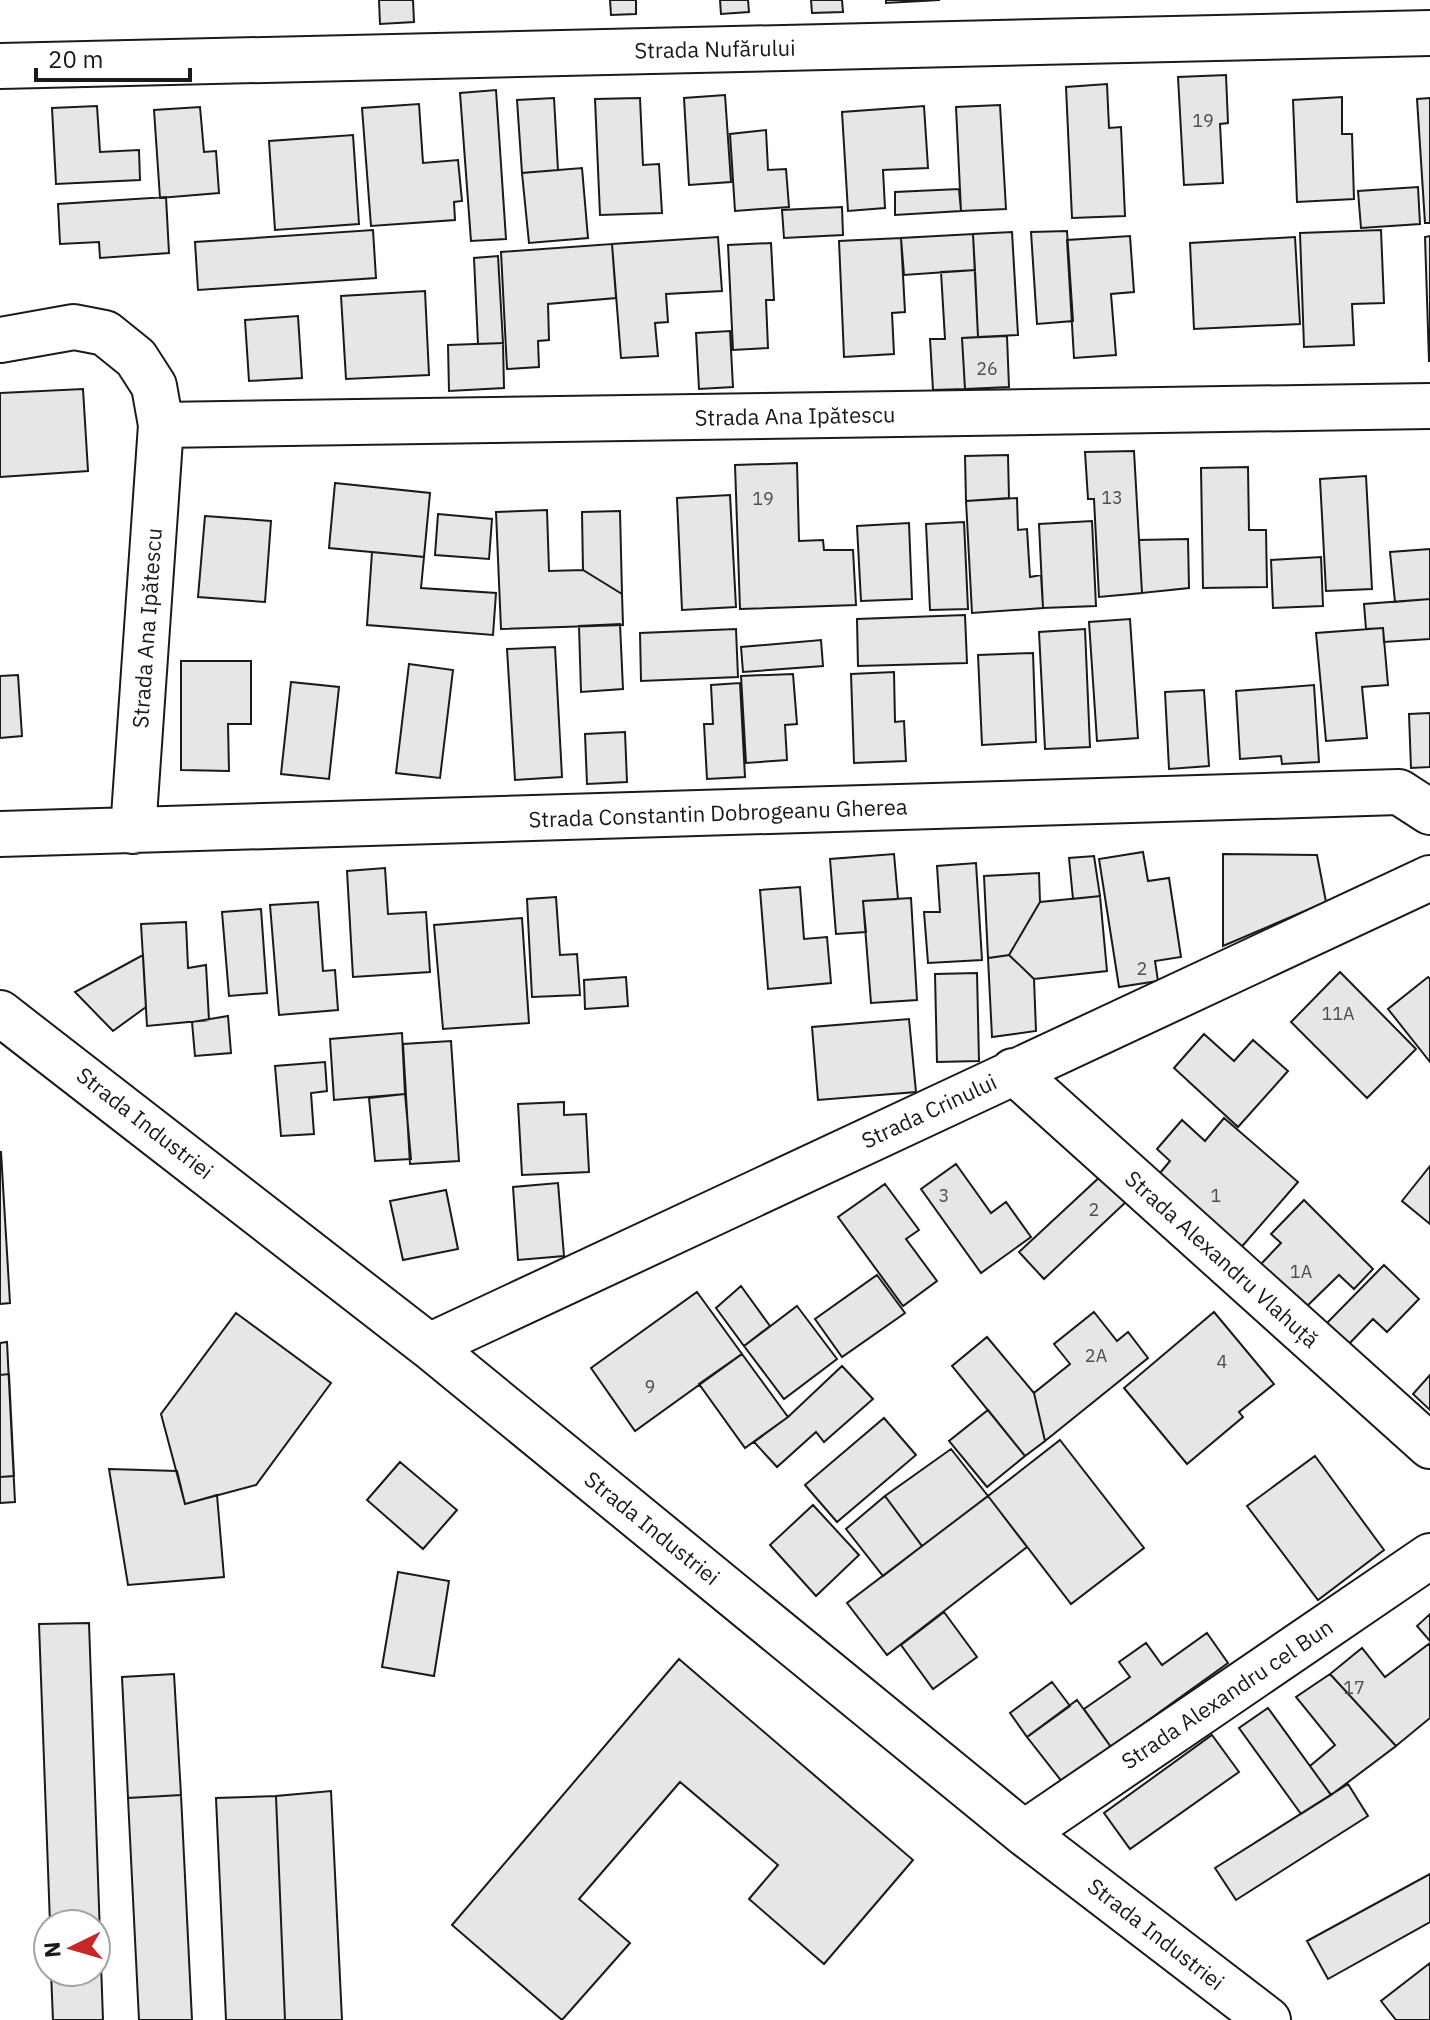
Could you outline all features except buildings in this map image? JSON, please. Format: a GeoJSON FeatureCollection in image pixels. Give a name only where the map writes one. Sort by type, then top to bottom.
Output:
{"type":"FeatureCollection","features":[{"type":"Feature","properties":{"kind":"street","name":"Strada Nufărului"},"geometry":{"type":"LineString","coordinates":[[0,66],[1430,33]]}},
{"type":"Feature","properties":{"kind":"street","name":"Strada Ana Ipătescu"},"geometry":{"type":"LineString","coordinates":[[0,340],[74,327],[105,333],[136,358],[154,386],[161,425],[133,831]]}},
{"type":"Feature","properties":{"kind":"street","name":"Strada Ana Ipătescu"},"geometry":{"type":"LineString","coordinates":[[161,425],[1430,406]]}},
{"type":"Feature","properties":{"kind":"street","name":"Strada Constantin Dobrogeanu Gherea"},"geometry":{"type":"LineString","coordinates":[[0,834],[1399,792],[1430,812]]}},
{"type":"Feature","properties":{"kind":"street","name":"Strada Crinului"},"geometry":{"type":"LineString","coordinates":[[429,1346],[1430,878]]}},
{"type":"Feature","properties":{"kind":"street","name":"Strada Industriei"},"geometry":{"type":"LineString","coordinates":[[11,1029],[89,1079],[429,1346],[1024,1833],[1268,2020]]}},
{"type":"Feature","properties":{"kind":"street","name":"Strada Alexandru Vlahuță"},"geometry":{"type":"LineString","coordinates":[[1013,1071],[1430,1446]]}},
{"type":"Feature","properties":{"kind":"street","name":"Strada Alexandru cel Bun"},"geometry":{"type":"LineString","coordinates":[[1024,1833],[1430,1556]]}}]}
